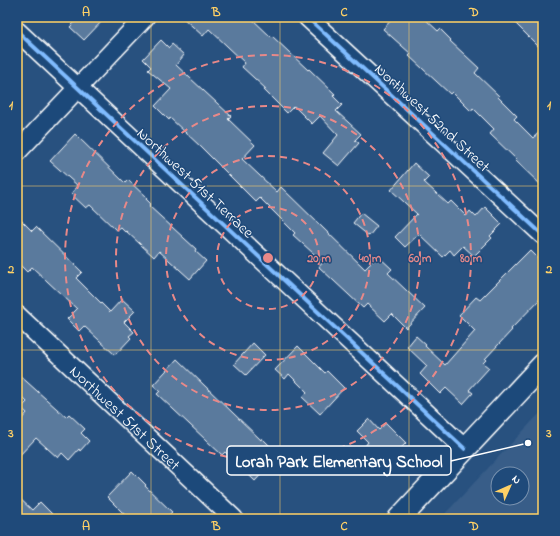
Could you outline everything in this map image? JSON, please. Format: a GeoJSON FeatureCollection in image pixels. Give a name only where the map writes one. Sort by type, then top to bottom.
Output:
{"type":"FeatureCollection","features":[{"type":"Feature","properties":{"kind":"main road"},"geometry":{"type":"LineString","coordinates":[[399,519],[542,367]]}},
{"type":"Feature","properties":{"kind":"street"},"geometry":{"type":"LineString","coordinates":[[17,152],[145,17]]}},
{"type":"Feature","properties":{"kind":"street","name":"Northwest 52nd Street"},"geometry":{"type":"LineString","coordinates":[[306,17],[543,235]]}},
{"type":"Feature","properties":{"kind":"street","name":"Northwest 51st Terrace"},"geometry":{"type":"LineString","coordinates":[[17,31],[465,449]]}},
{"type":"Feature","properties":{"kind":"street","name":"Northwest 51st Street"},"geometry":{"type":"LineString","coordinates":[[17,315],[234,519]]}},
{"type":"Feature","properties":{"kind":"shaded area"},"geometry":{"type":"Polygon","coordinates":[[[541,412],[543,412],[543,519],[440,519],[490,466],[490,506],[530,506],[530,466],[490,466],[541,412]]]}},
{"type":"Feature","properties":{"kind":"building"},"geometry":{"type":"Polygon","coordinates":[[[80,17],[106,17],[84,40],[70,27],[80,17]]]}},
{"type":"Feature","properties":{"kind":"building"},"geometry":{"type":"Polygon","coordinates":[[[182,17],[250,17],[335,94],[333,96],[342,105],[336,111],[361,134],[355,140],[359,143],[339,166],[323,153],[338,135],[320,116],[312,124],[294,106],[287,113],[264,90],[266,89],[242,67],[245,63],[209,29],[203,36],[182,17]]]}},
{"type":"Feature","properties":{"kind":"building"},"geometry":{"type":"Polygon","coordinates":[[[394,17],[423,17],[438,31],[440,29],[451,40],[450,41],[479,68],[475,73],[517,116],[514,119],[533,138],[543,129],[543,187],[490,134],[494,129],[473,108],[471,111],[452,92],[450,94],[409,56],[411,54],[383,29],[394,17]]]}},
{"type":"Feature","properties":{"kind":"building"},"geometry":{"type":"Polygon","coordinates":[[[509,17],[543,17],[543,51],[509,17]]]}},
{"type":"Feature","properties":{"kind":"building"},"geometry":{"type":"Polygon","coordinates":[[[161,40],[169,48],[172,44],[184,55],[176,65],[231,116],[228,119],[255,145],[242,159],[277,192],[281,187],[365,269],[378,256],[392,269],[388,273],[425,308],[406,328],[392,314],[385,321],[367,304],[363,308],[319,267],[323,262],[293,235],[295,233],[260,198],[256,202],[201,147],[155,106],[171,89],[148,70],[151,67],[143,59],[161,40]]]}},
{"type":"Feature","properties":{"kind":"building"},"geometry":{"type":"Polygon","coordinates":[[[75,134],[125,183],[128,180],[147,198],[146,199],[151,204],[149,206],[196,249],[195,251],[206,261],[190,279],[159,251],[154,257],[126,231],[125,232],[120,227],[116,230],[90,205],[86,208],[71,194],[78,186],[50,161],[75,134]]]}},
{"type":"Feature","properties":{"kind":"building"},"geometry":{"type":"Polygon","coordinates":[[[414,163],[429,177],[424,182],[448,204],[451,201],[466,216],[470,211],[476,217],[485,207],[502,224],[490,236],[492,238],[474,256],[463,246],[454,255],[450,250],[443,257],[419,234],[405,247],[395,237],[417,214],[391,190],[414,163]]]}},
{"type":"Feature","properties":{"kind":"building"},"geometry":{"type":"Polygon","coordinates":[[[361,213],[377,226],[369,236],[353,223],[361,213]]]}},
{"type":"Feature","properties":{"kind":"building"},"geometry":{"type":"Polygon","coordinates":[[[17,216],[32,231],[36,227],[82,272],[76,278],[110,312],[122,299],[135,311],[124,322],[134,332],[129,336],[131,338],[115,355],[84,326],[79,331],[67,319],[77,309],[32,267],[27,272],[17,262],[17,216]]]}},
{"type":"Feature","properties":{"kind":"building"},"geometry":{"type":"Polygon","coordinates":[[[530,250],[543,263],[543,296],[485,359],[486,360],[483,363],[489,368],[469,390],[473,393],[463,404],[446,388],[440,394],[420,374],[427,366],[407,347],[416,336],[445,365],[475,331],[459,315],[476,297],[480,300],[530,250]]]}},
{"type":"Feature","properties":{"kind":"building"},"geometry":{"type":"Polygon","coordinates":[[[253,343],[265,355],[246,375],[234,364],[253,343]]]}},
{"type":"Feature","properties":{"kind":"building"},"geometry":{"type":"Polygon","coordinates":[[[298,346],[325,373],[327,371],[344,388],[320,414],[302,397],[307,392],[289,374],[285,379],[275,370],[298,346]]]}},
{"type":"Feature","properties":{"kind":"building"},"geometry":{"type":"Polygon","coordinates":[[[177,359],[261,440],[262,438],[279,455],[255,481],[225,452],[222,455],[157,394],[160,391],[153,385],[177,359]]]}},
{"type":"Feature","properties":{"kind":"building"},"geometry":{"type":"Polygon","coordinates":[[[17,373],[66,417],[69,414],[85,429],[81,433],[89,441],[69,460],[62,453],[58,458],[36,438],[17,458],[17,424],[27,413],[21,408],[27,402],[17,392],[17,373]]]}},
{"type":"Feature","properties":{"kind":"building"},"geometry":{"type":"Polygon","coordinates":[[[369,419],[379,430],[386,423],[406,443],[385,465],[365,446],[368,442],[357,431],[369,419]]]}},
{"type":"Feature","properties":{"kind":"building"},"geometry":{"type":"Polygon","coordinates":[[[132,471],[172,512],[165,519],[129,519],[107,497],[132,471]]]}},
{"type":"Feature","properties":{"kind":"building"},"geometry":{"type":"Polygon","coordinates":[[[17,496],[32,510],[40,502],[57,519],[17,519],[17,496]]]}},
{"type":"Feature","properties":{"kind":"cycle path"},"geometry":{"type":"LineString","coordinates":[[307,17],[543,235]]}},
{"type":"Feature","properties":{"kind":"cycle path"},"geometry":{"type":"LineString","coordinates":[[17,31],[465,449]]}},
{"type":"Feature","properties":{"kind":"place","name":"Lorah Park Elementary School"},"geometry":{"type":"Point","coordinates":[528,443]}}]}
